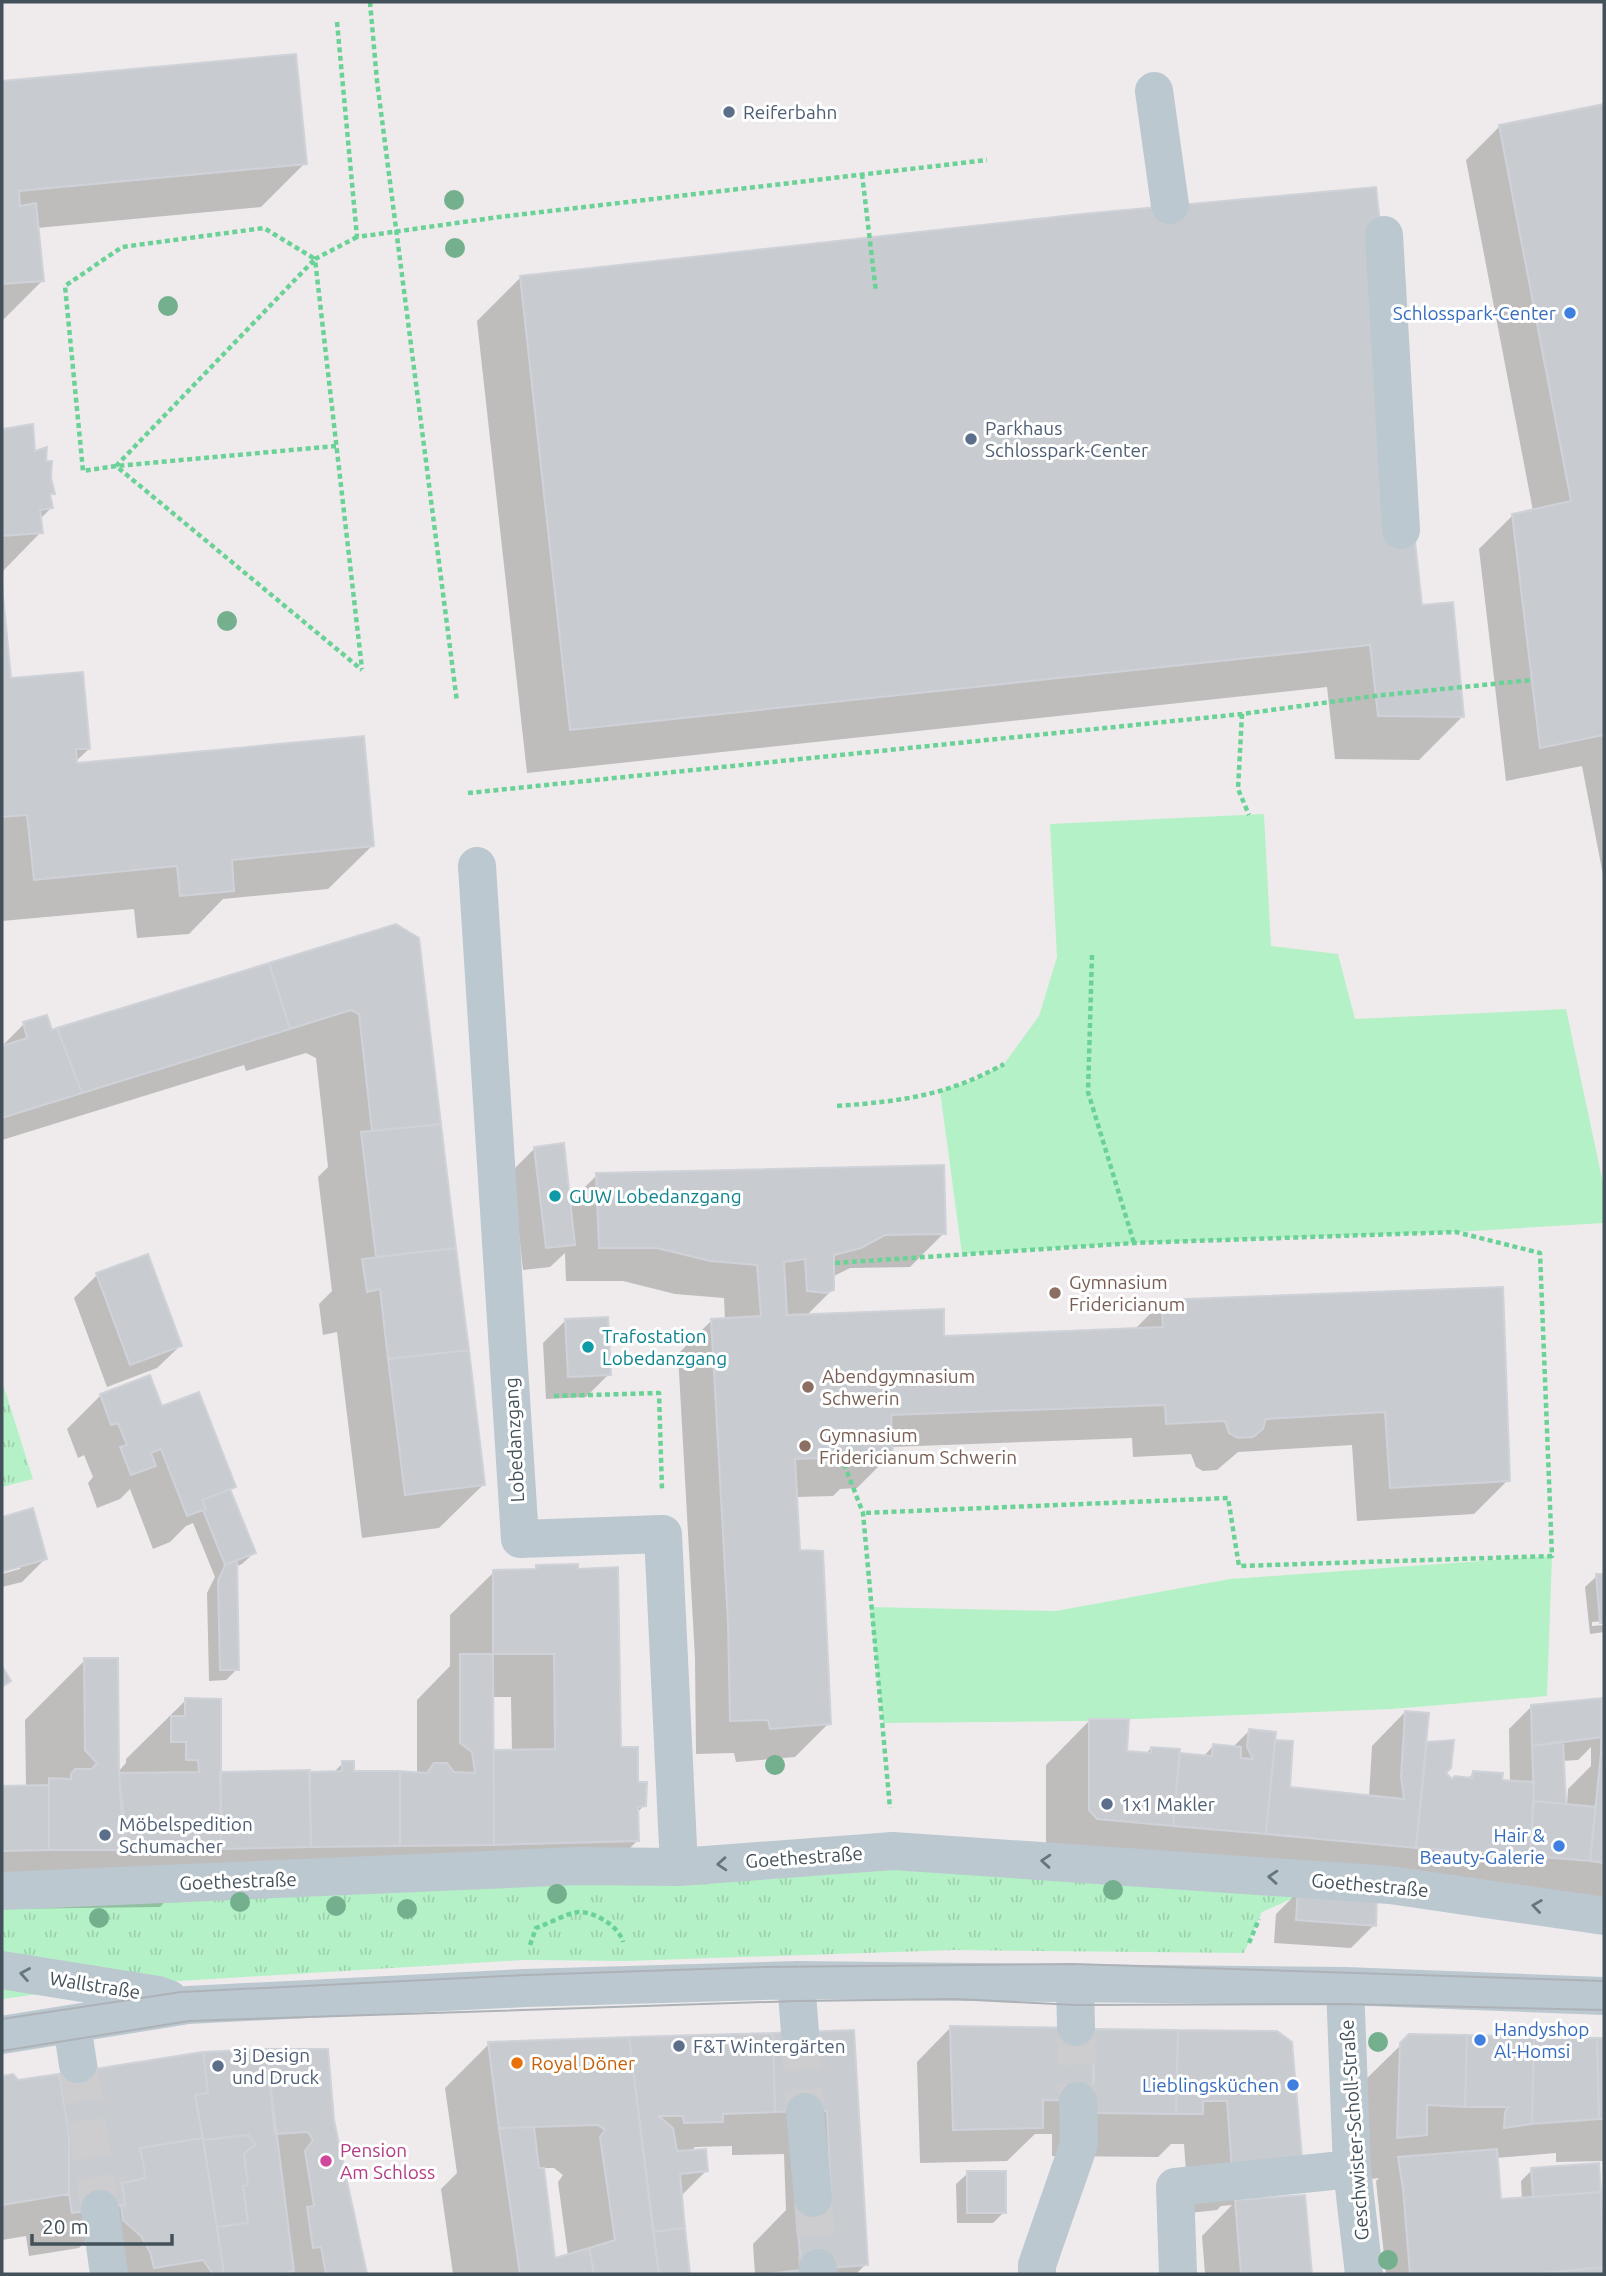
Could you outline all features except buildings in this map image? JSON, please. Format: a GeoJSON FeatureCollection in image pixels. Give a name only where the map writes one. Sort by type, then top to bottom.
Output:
{"type":"FeatureCollection","features":[{"type":"Feature","properties":{"kind":"street"},"geometry":{"type":"LineString","coordinates":[[1154,92],[1170,205]]}},
{"type":"Feature","properties":{"kind":"street"},"geometry":{"type":"LineString","coordinates":[[1384,235],[1401,530]]}},
{"type":"Feature","properties":{"kind":"street","name":"Lobedanzgang"},"geometry":{"type":"LineString","coordinates":[[477,866],[520,1539],[663,1534]]}},
{"type":"Feature","properties":{"kind":"street"},"geometry":{"type":"LineString","coordinates":[[663,1534],[679,1867]]}},
{"type":"Feature","properties":{"kind":"street","name":"Goethestraße"},"geometry":{"type":"LineString","coordinates":[[2,1891],[577,1866],[679,1867],[893,1851],[1390,1885],[1604,1916]]}},
{"type":"Feature","properties":{"kind":"street","name":"Wallstraße"},"geometry":{"type":"LineString","coordinates":[[2,1970],[158,1995],[188,2005]]}},
{"type":"Feature","properties":{"kind":"street"},"geometry":{"type":"LineString","coordinates":[[796,1980],[800,2032]]}},
{"type":"Feature","properties":{"kind":"street"},"geometry":{"type":"LineString","coordinates":[[2,2035],[188,2005],[525,1988],[796,1980],[1345,1986],[1604,1996]]}},
{"type":"Feature","properties":{"kind":"street"},"geometry":{"type":"LineString","coordinates":[[1075,1983],[1076,2027]]}},
{"type":"Feature","properties":{"kind":"street","name":"Geschwister-Scholl-Straße"},"geometry":{"type":"LineString","coordinates":[[1345,1986],[1352,2169],[1364,2274]]}},
{"type":"Feature","properties":{"kind":"street"},"geometry":{"type":"LineString","coordinates":[[72,2025],[78,2064]]}},
{"type":"Feature","properties":{"kind":"street"},"geometry":{"type":"LineString","coordinates":[[1037,2274],[1037,2265],[1079,2144],[1078,2101]]}},
{"type":"Feature","properties":{"kind":"street"},"geometry":{"type":"LineString","coordinates":[[806,2112],[813,2197]]}},
{"type":"Feature","properties":{"kind":"street"},"geometry":{"type":"LineString","coordinates":[[1178,2274],[1175,2187],[1352,2169]]}},
{"type":"Feature","properties":{"kind":"street"},"geometry":{"type":"LineString","coordinates":[[100,2209],[109,2274]]}},
{"type":"Feature","properties":{"kind":"path"},"geometry":{"type":"LineString","coordinates":[[370,2],[377,81],[457,702]]}},
{"type":"Feature","properties":{"kind":"path"},"geometry":{"type":"LineString","coordinates":[[337,22],[357,237]]}},
{"type":"Feature","properties":{"kind":"path"},"geometry":{"type":"LineString","coordinates":[[116,466],[315,259],[357,237],[499,217],[987,160]]}},
{"type":"Feature","properties":{"kind":"path"},"geometry":{"type":"LineString","coordinates":[[862,174],[876,292]]}},
{"type":"Feature","properties":{"kind":"path"},"geometry":{"type":"LineString","coordinates":[[315,259],[264,228],[122,247],[65,286],[83,471],[336,446]]}},
{"type":"Feature","properties":{"kind":"path"},"geometry":{"type":"LineString","coordinates":[[116,466],[362,670],[315,259]]}},
{"type":"Feature","properties":{"kind":"path"},"geometry":{"type":"LineString","coordinates":[[468,793],[1242,714],[1374,696],[1532,680]]}},
{"type":"Feature","properties":{"kind":"path"},"geometry":{"type":"LineString","coordinates":[[1242,714],[1238,789],[1249,815]]}},
{"type":"Feature","properties":{"kind":"path"},"geometry":{"type":"LineString","coordinates":[[1092,955],[1088,1092],[1134,1243]]}},
{"type":"Feature","properties":{"kind":"path"},"geometry":{"type":"LineString","coordinates":[[837,1106],[909,1100],[975,1080],[1004,1064]]}},
{"type":"Feature","properties":{"kind":"path"},"geometry":{"type":"LineString","coordinates":[[835,1263],[1134,1243],[1456,1232],[1540,1253],[1552,1556],[1239,1566],[1228,1498],[863,1513]]}},
{"type":"Feature","properties":{"kind":"path"},"geometry":{"type":"LineString","coordinates":[[512,1398],[659,1393],[663,1534]]}},
{"type":"Feature","properties":{"kind":"path"},"geometry":{"type":"LineString","coordinates":[[844,1464],[863,1513],[893,1851]]}},
{"type":"Feature","properties":{"kind":"path"},"geometry":{"type":"LineString","coordinates":[[528,1950],[536,1928],[578,1912],[609,1922],[622,1937],[624,1949]]}},
{"type":"Feature","properties":{"kind":"green space"},"geometry":{"type":"Polygon","coordinates":[[[1264,814],[1271,946],[1338,954],[1355,1019],[1566,1009],[1604,1188],[1604,1223],[1456,1232],[1134,1243],[962,1254],[940,1091],[975,1080],[1004,1064],[1039,1016],[1057,957],[1050,824],[1264,814]]]}},
{"type":"Feature","properties":{"kind":"green space"},"geometry":{"type":"Polygon","coordinates":[[[2,1381],[33,1479],[2,1487],[2,1381]]]}},
{"type":"Feature","properties":{"kind":"green space"},"geometry":{"type":"Polygon","coordinates":[[[1552,1556],[1547,1696],[1392,1709],[1082,1721],[883,1723],[870,1607],[1056,1611],[1230,1579],[1552,1556]]]}},
{"type":"Feature","properties":{"kind":"green space"},"geometry":{"type":"Polygon","coordinates":[[[893,1851],[1298,1896],[1262,1912],[1244,1953],[954,1950],[626,1961],[524,1960],[97,1986],[2,1999],[2,1891],[893,1851]]]}},
{"type":"Feature","properties":{"kind":"tunnel"},"geometry":{"type":"LineString","coordinates":[[1076,2027],[1078,2101]]}},
{"type":"Feature","properties":{"kind":"tunnel"},"geometry":{"type":"LineString","coordinates":[[800,2032],[805,2112]]}},
{"type":"Feature","properties":{"kind":"tunnel"},"geometry":{"type":"LineString","coordinates":[[78,2064],[100,2209]]}},
{"type":"Feature","properties":{"kind":"tunnel"},"geometry":{"type":"LineString","coordinates":[[813,2198],[818,2268]]}},
{"type":"Feature","properties":{"kind":"tram line"},"geometry":{"type":"LineString","coordinates":[[2,2019],[181,1992],[526,1975],[763,1967],[1073,1964],[1604,1981]]}},
{"type":"Feature","properties":{"kind":"tram line"},"geometry":{"type":"LineString","coordinates":[[2,2051],[189,2021],[797,2001],[956,1999],[1075,2005],[1346,2004],[1604,2010]]}},
{"type":"Feature","properties":{"kind":"place","name":"Reiferbahn"},"geometry":{"type":"Point","coordinates":[729,112]}},
{"type":"Feature","properties":{"kind":"place","name":"Schlosspark-Center"},"geometry":{"type":"Point","coordinates":[1570,313]}},
{"type":"Feature","properties":{"kind":"place","name":"Parkhaus Schlosspark-Center"},"geometry":{"type":"Point","coordinates":[971,439]}},
{"type":"Feature","properties":{"kind":"place","name":"GUW Lobedanzgang"},"geometry":{"type":"Point","coordinates":[555,1196]}},
{"type":"Feature","properties":{"kind":"place","name":"Gymnasium Fridericianum"},"geometry":{"type":"Point","coordinates":[1055,1293]}},
{"type":"Feature","properties":{"kind":"place","name":"Trafostation Lobedanzgang"},"geometry":{"type":"Point","coordinates":[588,1347]}},
{"type":"Feature","properties":{"kind":"place","name":"Abendgymnasium Schwerin"},"geometry":{"type":"Point","coordinates":[808,1387]}},
{"type":"Feature","properties":{"kind":"place","name":"Gymnasium Fridericianum Schwerin"},"geometry":{"type":"Point","coordinates":[805,1446]}},
{"type":"Feature","properties":{"kind":"place","name":"1x1 Makler"},"geometry":{"type":"Point","coordinates":[1107,1804]}},
{"type":"Feature","properties":{"kind":"place","name":"Möbelspedition Schumacher"},"geometry":{"type":"Point","coordinates":[105,1835]}},
{"type":"Feature","properties":{"kind":"place","name":"Hair & Beauty-Galerie"},"geometry":{"type":"Point","coordinates":[1559,1846]}},
{"type":"Feature","properties":{"kind":"place","name":"Handyshop Al-Homsi"},"geometry":{"type":"Point","coordinates":[1480,2040]}},
{"type":"Feature","properties":{"kind":"place","name":"F&T Wintergärten"},"geometry":{"type":"Point","coordinates":[679,2046]}},
{"type":"Feature","properties":{"kind":"place","name":"Royal Döner"},"geometry":{"type":"Point","coordinates":[517,2063]}},
{"type":"Feature","properties":{"kind":"place","name":"3j Design und Druck"},"geometry":{"type":"Point","coordinates":[218,2066]}},
{"type":"Feature","properties":{"kind":"place","name":"Lieblingsküchen"},"geometry":{"type":"Point","coordinates":[1293,2085]}},
{"type":"Feature","properties":{"kind":"place","name":"Pension Am Schloss"},"geometry":{"type":"Point","coordinates":[326,2161]}}]}
